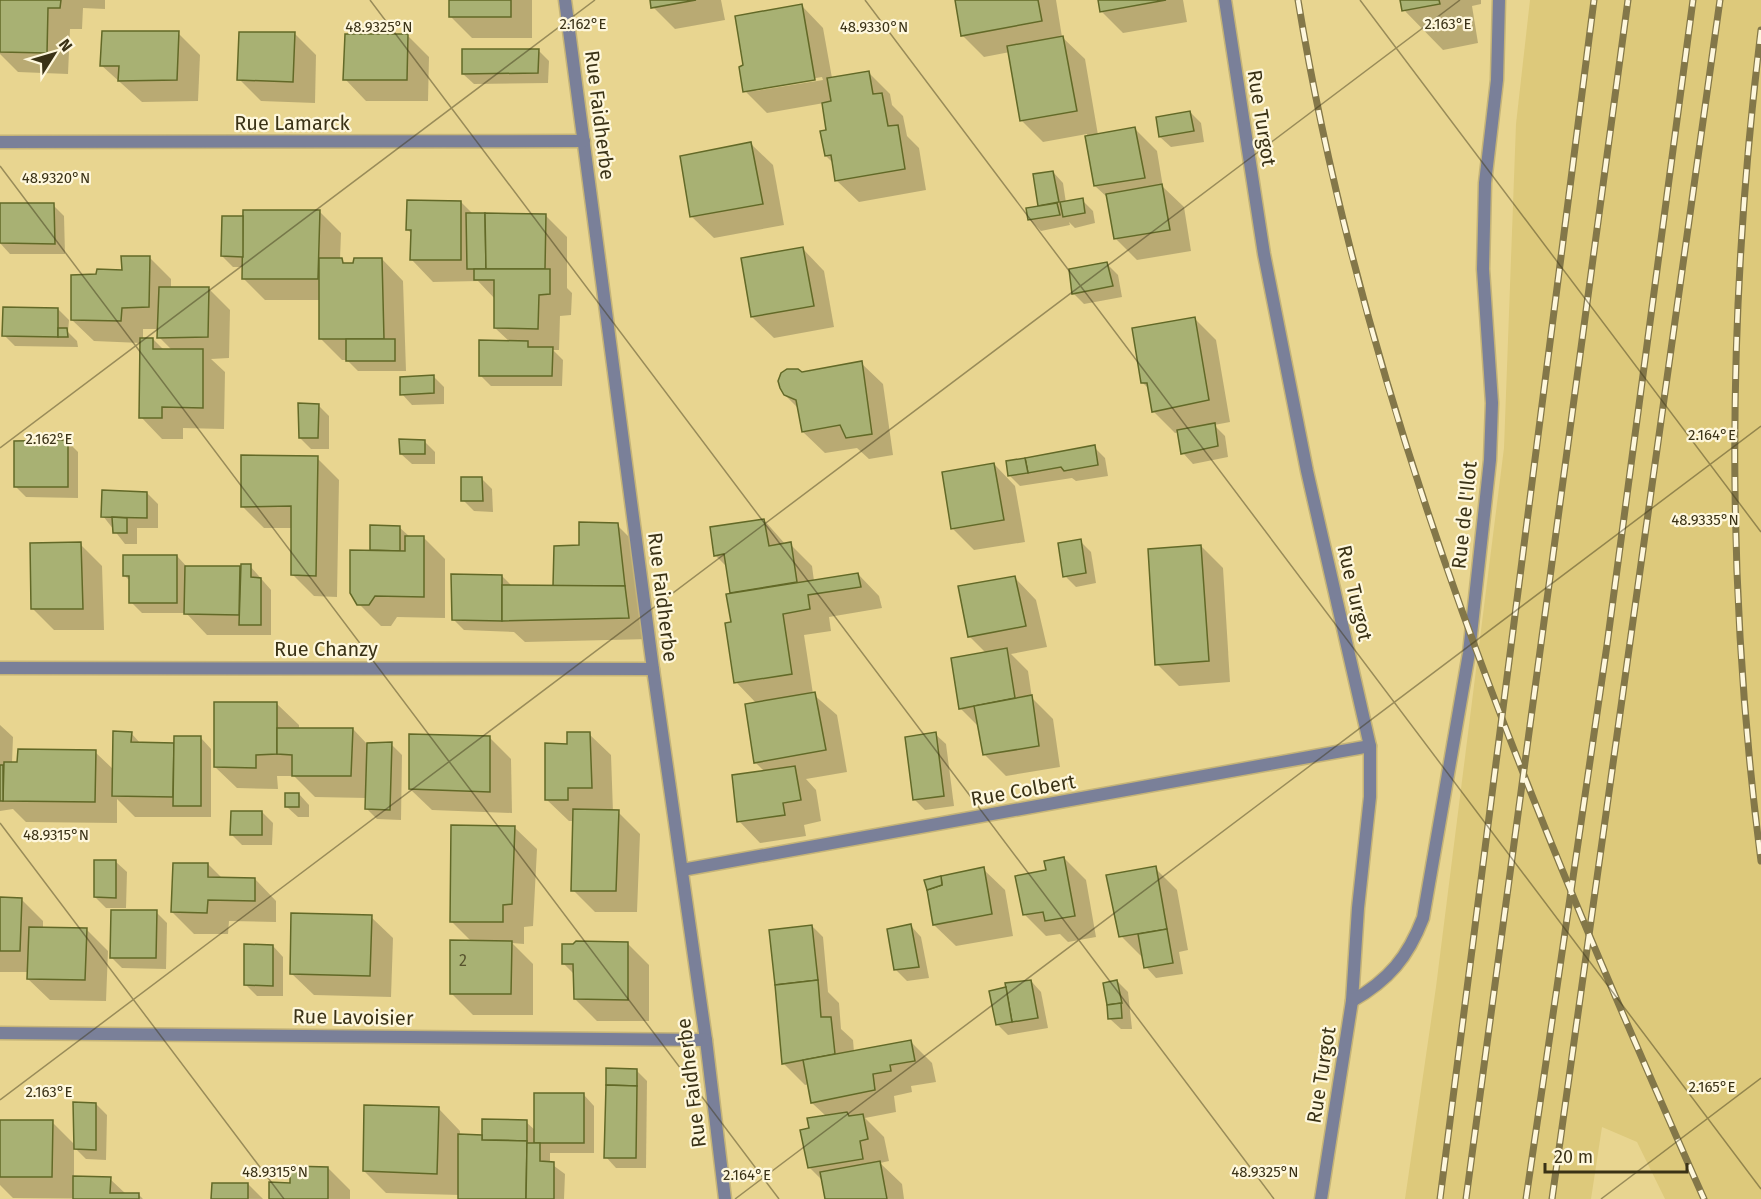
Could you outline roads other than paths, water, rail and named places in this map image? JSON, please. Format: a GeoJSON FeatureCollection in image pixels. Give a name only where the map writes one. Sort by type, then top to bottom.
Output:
{"type":"FeatureCollection","features":[{"type":"Feature","properties":{"kind":"street","name":"Rue Faidherbe"},"geometry":{"type":"LineString","coordinates":[[565,0],[653,669],[706,1040],[724,1199]]}},
{"type":"Feature","properties":{"kind":"street","name":"Rue Turgot"},"geometry":{"type":"LineString","coordinates":[[1224,0],[1263,254],[1307,471],[1370,746],[1370,797],[1358,908],[1352,1001],[1321,1199]]}},
{"type":"Feature","properties":{"kind":"street","name":"Rue de l'Ilot"},"geometry":{"type":"LineString","coordinates":[[1352,1001],[1378,987],[1396,966],[1413,943],[1423,918],[1469,652],[1490,460],[1492,403],[1483,269],[1485,183],[1497,80],[1498,0]]}},
{"type":"Feature","properties":{"kind":"street","name":"Rue Lamarck"},"geometry":{"type":"LineString","coordinates":[[0,142],[584,141]]}},
{"type":"Feature","properties":{"kind":"street","name":"Rue Chanzy"},"geometry":{"type":"LineString","coordinates":[[0,668],[653,669]]}},
{"type":"Feature","properties":{"kind":"street","name":"Rue Colbert"},"geometry":{"type":"LineString","coordinates":[[682,870],[1370,746]]}},
{"type":"Feature","properties":{"kind":"street","name":"Rue Lavoisier"},"geometry":{"type":"LineString","coordinates":[[0,1033],[706,1040]]}},
{"type":"Feature","properties":{"kind":"railway"},"geometry":{"type":"LineString","coordinates":[[1298,0],[1328,156],[1366,310],[1411,462],[1462,612],[1518,760],[1640,1054],[1704,1199]]}},
{"type":"Feature","properties":{"kind":"railway"},"geometry":{"type":"LineString","coordinates":[[1440,1199],[1594,0]]}},
{"type":"Feature","properties":{"kind":"railway"},"geometry":{"type":"LineString","coordinates":[[1466,1199],[1628,0]]}},
{"type":"Feature","properties":{"kind":"railway"},"geometry":{"type":"LineString","coordinates":[[1526,1199],[1607,645],[1693,0]]}},
{"type":"Feature","properties":{"kind":"railway"},"geometry":{"type":"LineString","coordinates":[[1552,1199],[1720,0]]}},
{"type":"Feature","properties":{"kind":"railway"},"geometry":{"type":"LineString","coordinates":[[1761,30],[1742,238],[1735,446],[1736,549],[1741,653],[1749,757],[1761,861]]}}]}
